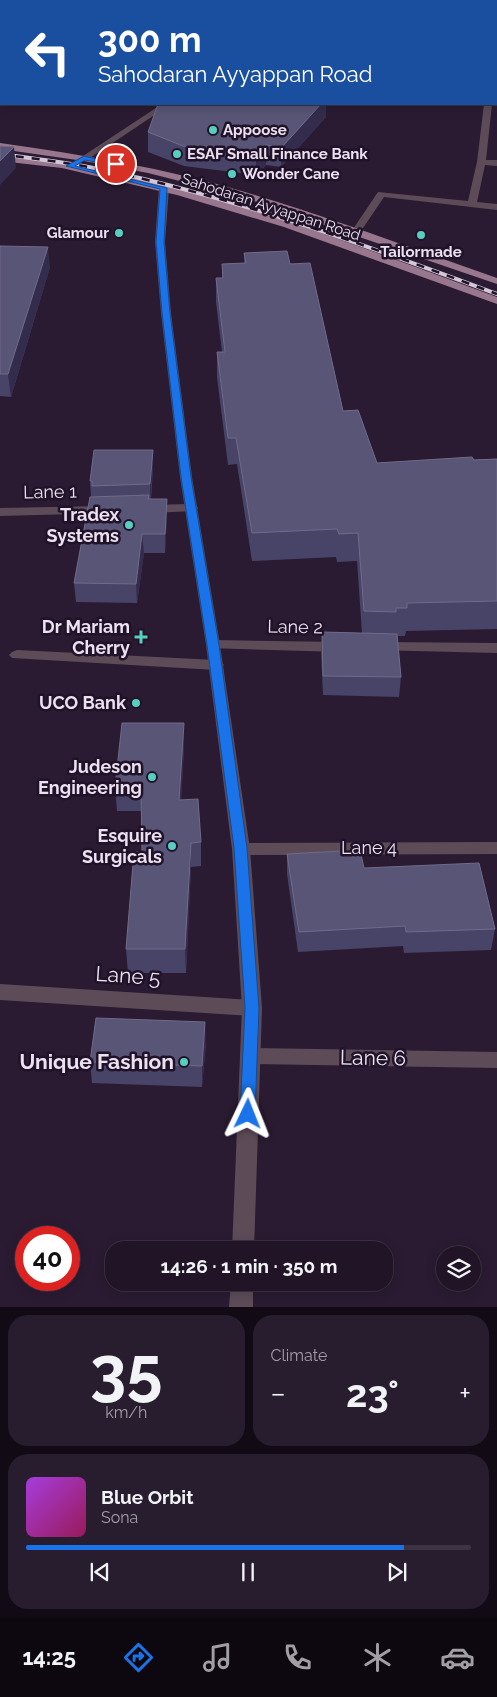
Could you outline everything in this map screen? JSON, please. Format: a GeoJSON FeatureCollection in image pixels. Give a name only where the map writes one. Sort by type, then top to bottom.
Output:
{"type":"FeatureCollection","features":[{"type":"Feature","properties":{"kind":"main road","name":"Sahodaran Ayyappan Road"},"geometry":{"type":"LineString","coordinates":[[0,146],[84,158],[148,170],[242,194],[497,281]]}},
{"type":"Feature","properties":{"kind":"main road","name":"Sahodaran Ayyappan Road"},"geometry":{"type":"LineString","coordinates":[[0,158],[69,166],[164,188],[220,204],[338,243],[497,301]]}},
{"type":"Feature","properties":{"kind":"main road"},"geometry":{"type":"LineString","coordinates":[[69,166],[84,158]]}},
{"type":"Feature","properties":{"kind":"street"},"geometry":{"type":"LineString","coordinates":[[84,158],[166,105]]}},
{"type":"Feature","properties":{"kind":"street"},"geometry":{"type":"LineString","coordinates":[[472,204],[481,162],[488,105]]}},
{"type":"Feature","properties":{"kind":"street"},"geometry":{"type":"LineString","coordinates":[[486,120],[497,119]]}},
{"type":"Feature","properties":{"kind":"street"},"geometry":{"type":"LineString","coordinates":[[481,162],[497,164]]}},
{"type":"Feature","properties":{"kind":"street"},"geometry":{"type":"LineString","coordinates":[[164,188],[160,242],[166,313],[191,508],[216,665],[240,848],[252,1008],[243,1241]]}},
{"type":"Feature","properties":{"kind":"street"},"geometry":{"type":"LineString","coordinates":[[356,232],[381,194],[497,207]]}},
{"type":"Feature","properties":{"kind":"street","name":"Lane 1"},"geometry":{"type":"LineString","coordinates":[[0,512],[191,508]]}},
{"type":"Feature","properties":{"kind":"street","name":"Lane 2"},"geometry":{"type":"LineString","coordinates":[[213,645],[497,648]]}},
{"type":"Feature","properties":{"kind":"street"},"geometry":{"type":"LineString","coordinates":[[17,655],[216,665]]}},
{"type":"Feature","properties":{"kind":"street","name":"Lane 4"},"geometry":{"type":"LineString","coordinates":[[240,848],[497,848]]}},
{"type":"Feature","properties":{"kind":"street","name":"Lane 5"},"geometry":{"type":"LineString","coordinates":[[0,992],[252,1008]]}},
{"type":"Feature","properties":{"kind":"street","name":"Lane 6"},"geometry":{"type":"LineString","coordinates":[[250,1056],[497,1060]]}},
{"type":"Feature","properties":{"kind":"street"},"geometry":{"type":"LineString","coordinates":[[241,1307],[242,1291]]}},
{"type":"Feature","properties":{"kind":"building"},"geometry":{"type":"Polygon","coordinates":[[[158,105],[320,105],[282,147],[266,145],[256,155],[183,146],[148,132],[158,105]]]}},
{"type":"Feature","properties":{"kind":"building"},"geometry":{"type":"Polygon","coordinates":[[[0,146],[14,147],[0,161],[0,146]]]}},
{"type":"Feature","properties":{"kind":"building"},"geometry":{"type":"Polygon","coordinates":[[[0,246],[48,247],[8,374],[0,374],[0,246]]]}},
{"type":"Feature","properties":{"kind":"building"},"geometry":{"type":"Polygon","coordinates":[[[287,251],[290,264],[310,263],[343,411],[358,410],[377,463],[472,457],[474,460],[497,459],[497,601],[407,603],[407,608],[396,608],[396,612],[364,611],[358,533],[339,534],[337,529],[252,533],[236,438],[228,438],[217,352],[225,352],[216,278],[223,278],[222,264],[246,263],[244,253],[287,251]]]}},
{"type":"Feature","properties":{"kind":"building"},"geometry":{"type":"Polygon","coordinates":[[[94,450],[153,450],[150,484],[92,486],[92,481],[90,481],[94,450]]]}},
{"type":"Feature","properties":{"kind":"building"},"geometry":{"type":"Polygon","coordinates":[[[149,495],[148,499],[167,499],[165,534],[142,534],[136,584],[74,583],[90,497],[149,495]]]}},
{"type":"Feature","properties":{"kind":"building"},"geometry":{"type":"Polygon","coordinates":[[[322,632],[397,634],[401,677],[323,676],[322,632]]]}},
{"type":"Feature","properties":{"kind":"building"},"geometry":{"type":"Polygon","coordinates":[[[122,723],[184,723],[179,800],[198,799],[201,842],[191,843],[185,949],[126,949],[134,852],[142,852],[141,787],[115,787],[122,723]]]}},
{"type":"Feature","properties":{"kind":"building"},"geometry":{"type":"Polygon","coordinates":[[[360,850],[364,868],[479,863],[495,929],[406,932],[405,926],[299,932],[287,854],[360,850]]]}},
{"type":"Feature","properties":{"kind":"building"},"geometry":{"type":"Polygon","coordinates":[[[96,1018],[205,1022],[202,1066],[90,1062],[96,1018]]]}},
{"type":"Feature","properties":{"kind":"railway"},"geometry":{"type":"LineString","coordinates":[[0,154],[95,168],[207,195],[305,225],[497,294]]}},
{"type":"Feature","properties":{"kind":"place","name":"Appoose"},"geometry":{"type":"Point","coordinates":[213,130]}},
{"type":"Feature","properties":{"kind":"place","name":"ESAF Small Finance Bank"},"geometry":{"type":"Point","coordinates":[177,154]}},
{"type":"Feature","properties":{"kind":"place","name":"Wonder Cane"},"geometry":{"type":"Point","coordinates":[232,174]}},
{"type":"Feature","properties":{"kind":"place","name":"Glamour"},"geometry":{"type":"Point","coordinates":[119,233]}},
{"type":"Feature","properties":{"kind":"place","name":"Tailormade"},"geometry":{"type":"Point","coordinates":[421,235]}},
{"type":"Feature","properties":{"kind":"place","name":"Tradex Systems"},"geometry":{"type":"Point","coordinates":[129,525]}},
{"type":"Feature","properties":{"kind":"place","name":"Dr Mariam Cherry"},"geometry":{"type":"Point","coordinates":[141,637]}},
{"type":"Feature","properties":{"kind":"place","name":"UCO Bank"},"geometry":{"type":"Point","coordinates":[136,703]}},
{"type":"Feature","properties":{"kind":"place","name":"Judeson Engineering"},"geometry":{"type":"Point","coordinates":[152,777]}},
{"type":"Feature","properties":{"kind":"place","name":"Esquire Surgicals"},"geometry":{"type":"Point","coordinates":[172,846]}},
{"type":"Feature","properties":{"kind":"place","name":"Unique Fashion"},"geometry":{"type":"Point","coordinates":[184,1062]}},
{"type":"Feature","properties":{"kind":"route"},"geometry":{"type":"LineString","coordinates":[[116,164],[84,158],[69,166],[164,188],[160,242],[166,313],[186,477],[213,645],[240,848],[252,1008],[248,1114]]}}]}
